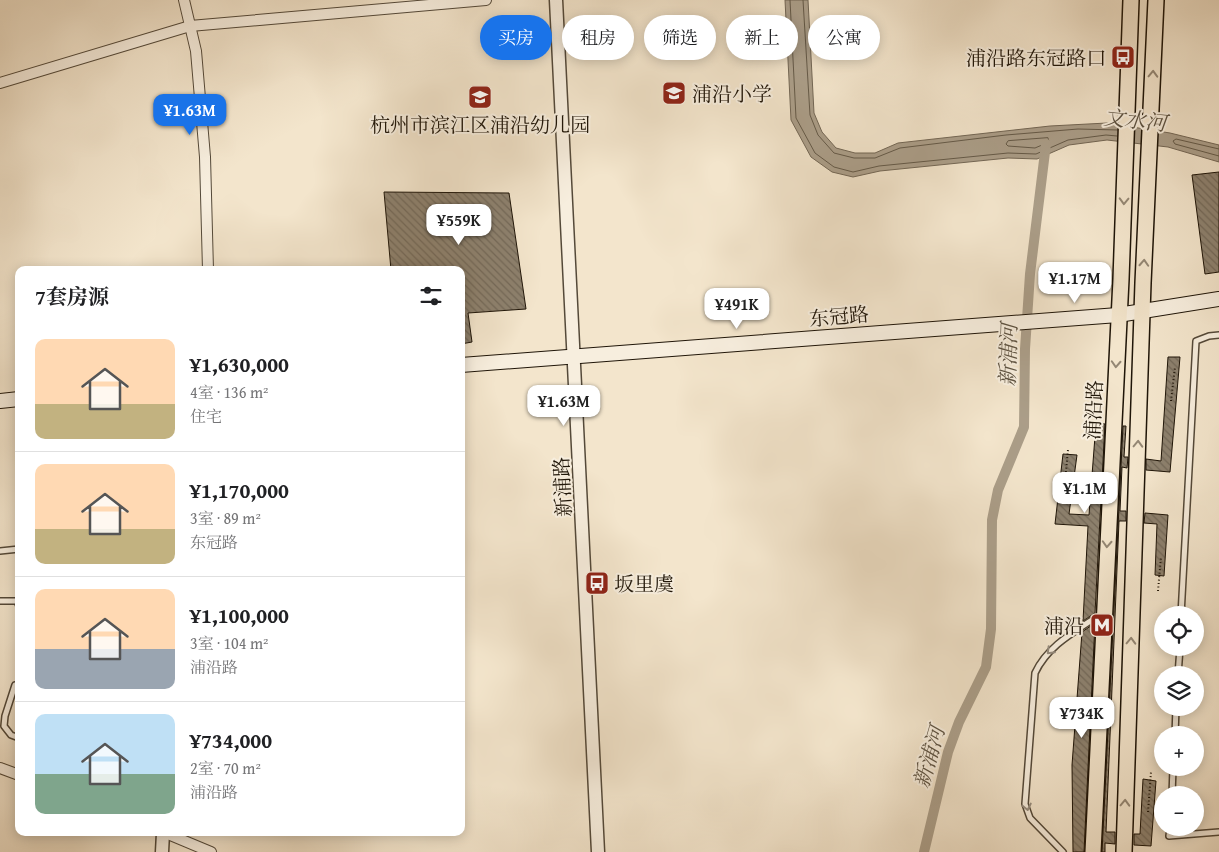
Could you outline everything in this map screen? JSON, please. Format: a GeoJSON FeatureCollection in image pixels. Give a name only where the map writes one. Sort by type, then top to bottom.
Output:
{"type":"FeatureCollection","features":[{"type":"Feature","properties":{"kind":"main road","name":"浦沿路"},"geometry":{"type":"LineString","coordinates":[[1092,852],[1127,120],[1130,0]]}},
{"type":"Feature","properties":{"kind":"main road"},"geometry":{"type":"LineString","coordinates":[[1124,852],[1156,0]]}},
{"type":"Feature","properties":{"kind":"main road","name":"东冠路"},"geometry":{"type":"LineString","coordinates":[[465,365],[1118,315],[1219,299]]}},
{"type":"Feature","properties":{"kind":"main road"},"geometry":{"type":"LineString","coordinates":[[0,401],[15,399]]}},
{"type":"Feature","properties":{"kind":"street"},"geometry":{"type":"LineString","coordinates":[[184,0],[196,51],[205,157],[208,266]]}},
{"type":"Feature","properties":{"kind":"street"},"geometry":{"type":"LineString","coordinates":[[0,83],[190,26],[486,0]]}},
{"type":"Feature","properties":{"kind":"street","name":"新浦路"},"geometry":{"type":"LineString","coordinates":[[556,0],[598,852]]}},
{"type":"Feature","properties":{"kind":"street"},"geometry":{"type":"LineString","coordinates":[[0,768],[15,774]]}},
{"type":"Feature","properties":{"kind":"street"},"geometry":{"type":"LineString","coordinates":[[162,852],[163,836]]}},
{"type":"Feature","properties":{"kind":"street"},"geometry":{"type":"LineString","coordinates":[[173,836],[211,852]]}},
{"type":"Feature","properties":{"kind":"lane"},"geometry":{"type":"LineString","coordinates":[[1181,606],[1196,341],[1209,336],[1219,335]]}},
{"type":"Feature","properties":{"kind":"lane"},"geometry":{"type":"LineString","coordinates":[[0,551],[15,549]]}},
{"type":"Feature","properties":{"kind":"lane"},"geometry":{"type":"LineString","coordinates":[[0,601],[15,601]]}},
{"type":"Feature","properties":{"kind":"lane"},"geometry":{"type":"LineString","coordinates":[[1063,852],[1030,818],[1025,804],[1035,674],[1041,660],[1054,646],[1104,612]]}},
{"type":"Feature","properties":{"kind":"lane"},"geometry":{"type":"LineString","coordinates":[[15,685],[5,716],[4,726],[11,735],[15,736]]}},
{"type":"Feature","properties":{"kind":"lane"},"geometry":{"type":"LineString","coordinates":[[1204,833],[1219,832]]}},
{"type":"Feature","properties":{"kind":"path"},"geometry":{"type":"LineString","coordinates":[[1171,401],[1175,367]]}},
{"type":"Feature","properties":{"kind":"path"},"geometry":{"type":"LineString","coordinates":[[1064,493],[1068,450]]}},
{"type":"Feature","properties":{"kind":"path"},"geometry":{"type":"LineString","coordinates":[[1158,591],[1161,557]]}},
{"type":"Feature","properties":{"kind":"path"},"geometry":{"type":"LineString","coordinates":[[1148,812],[1151,772]]}},
{"type":"Feature","properties":{"kind":"water"},"geometry":{"type":"Polygon","coordinates":[[[785,0],[808,0],[808,60],[811,60],[814,113],[822,132],[836,148],[855,153],[875,153],[898,143],[1050,126],[1107,123],[1170,133],[1219,145],[1219,162],[1168,147],[1107,140],[1069,145],[1037,159],[1008,158],[880,171],[853,177],[832,172],[811,157],[791,120],[788,60],[798,60],[798,15],[786,15],[785,0]]]}},
{"type":"Feature","properties":{"kind":"building"},"geometry":{"type":"Polygon","coordinates":[[[1219,172],[1219,272],[1205,274],[1192,175],[1219,172]]]}},
{"type":"Feature","properties":{"kind":"building"},"geometry":{"type":"Polygon","coordinates":[[[384,192],[509,193],[526,309],[468,313],[472,342],[465,343],[465,266],[391,266],[384,192]]]}},
{"type":"Feature","properties":{"kind":"building"},"geometry":{"type":"Polygon","coordinates":[[[1168,357],[1180,357],[1170,472],[1146,470],[1146,459],[1161,461],[1168,357]]]}},
{"type":"Feature","properties":{"kind":"building"},"geometry":{"type":"Polygon","coordinates":[[[1096,423],[1105,424],[1095,613],[1083,621],[1088,526],[1055,524],[1063,454],[1077,455],[1069,514],[1089,515],[1096,423]]]}},
{"type":"Feature","properties":{"kind":"building"},"geometry":{"type":"Polygon","coordinates":[[[1123,426],[1126,426],[1124,457],[1128,457],[1127,468],[1122,467],[1120,511],[1126,511],[1126,521],[1119,521],[1106,832],[1115,832],[1115,844],[1105,843],[1105,852],[1102,852],[1123,426]]]}},
{"type":"Feature","properties":{"kind":"building"},"geometry":{"type":"Polygon","coordinates":[[[1145,513],[1168,515],[1164,576],[1155,575],[1157,524],[1144,523],[1145,513]]]}},
{"type":"Feature","properties":{"kind":"building"},"geometry":{"type":"Polygon","coordinates":[[[1095,623],[1084,852],[1073,852],[1072,765],[1082,632],[1095,623]]]}},
{"type":"Feature","properties":{"kind":"building"},"geometry":{"type":"Polygon","coordinates":[[[1143,779],[1156,781],[1154,786],[1151,846],[1134,845],[1134,834],[1140,834],[1143,779]]]}},
{"type":"Feature","properties":{"kind":"waterway","name":"新浦河"},"geometry":{"type":"LineString","coordinates":[[924,852],[948,752],[959,722],[986,667],[991,629],[992,520],[998,490],[1024,427],[1025,349],[1030,274],[1046,144]]}},
{"type":"Feature","properties":{"kind":"place","name":"浦沿路东冠路口"},"geometry":{"type":"Point","coordinates":[1123,57]}},
{"type":"Feature","properties":{"kind":"place","name":"浦沿小学"},"geometry":{"type":"Point","coordinates":[674,93]}},
{"type":"Feature","properties":{"kind":"place","name":"杭州市滨江区浦沿幼儿园"},"geometry":{"type":"Point","coordinates":[480,97]}},
{"type":"Feature","properties":{"kind":"place","name":"坂里虞"},"geometry":{"type":"Point","coordinates":[597,583]}},
{"type":"Feature","properties":{"kind":"place","name":"浦沿"},"geometry":{"type":"Point","coordinates":[1102,625]}},
{"type":"Feature","properties":{"kind":"water label","name":"文水河"},"geometry":{"type":"Point","coordinates":[1135,120]}}]}
